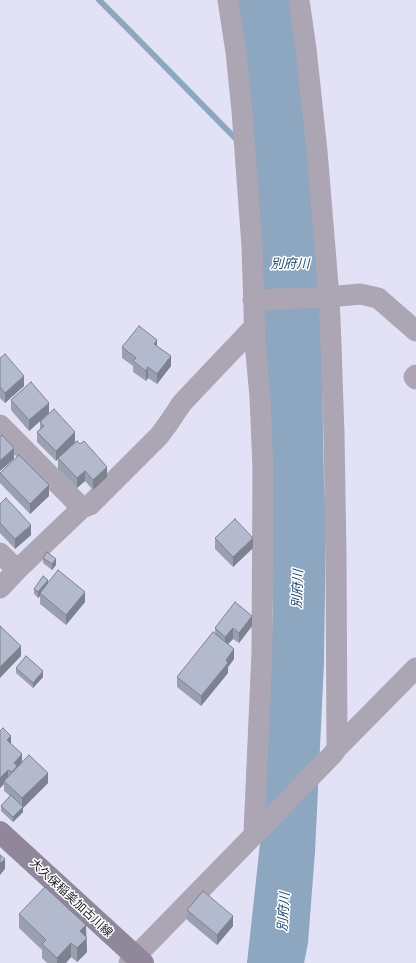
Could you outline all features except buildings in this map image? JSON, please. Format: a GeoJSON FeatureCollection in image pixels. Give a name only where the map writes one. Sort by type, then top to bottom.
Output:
{"type":"FeatureCollection","features":[{"type":"Feature","properties":{"kind":"main road","name":"大久保稲美加古川線"},"geometry":{"type":"LineString","coordinates":[[0,832],[135,961]]}},
{"type":"Feature","properties":{"kind":"street"},"geometry":{"type":"LineString","coordinates":[[228,0],[236,52],[242,111],[252,246],[253,300],[260,397],[263,468],[262,652],[258,829]]}},
{"type":"Feature","properties":{"kind":"street"},"geometry":{"type":"LineString","coordinates":[[299,0],[317,151],[329,297],[334,433],[336,562],[335,751]]}},
{"type":"Feature","properties":{"kind":"street"},"geometry":{"type":"LineString","coordinates":[[253,300],[329,297],[360,294],[378,298],[416,331]]}},
{"type":"Feature","properties":{"kind":"street"},"geometry":{"type":"LineString","coordinates":[[0,588],[82,508],[90,505],[159,436],[182,403],[255,326]]}},
{"type":"Feature","properties":{"kind":"street"},"geometry":{"type":"LineString","coordinates":[[416,375],[414,377],[416,378]]}},
{"type":"Feature","properties":{"kind":"street"},"geometry":{"type":"LineString","coordinates":[[0,425],[82,508]]}},
{"type":"Feature","properties":{"kind":"street"},"geometry":{"type":"LineString","coordinates":[[0,553],[17,570]]}},
{"type":"Feature","properties":{"kind":"street"},"geometry":{"type":"LineString","coordinates":[[135,961],[258,829],[416,668]]}},
{"type":"Feature","properties":{"kind":"water","name":"別府川"},"geometry":{"type":"Polygon","coordinates":[[[238,0],[292,0],[320,264],[324,484],[326,515],[324,663],[315,852],[308,943],[304,963],[247,963],[264,807],[273,612],[271,549],[238,0]]]}},
{"type":"Feature","properties":{"kind":"waterway"},"geometry":{"type":"LineString","coordinates":[[99,0],[238,141]]}}]}
